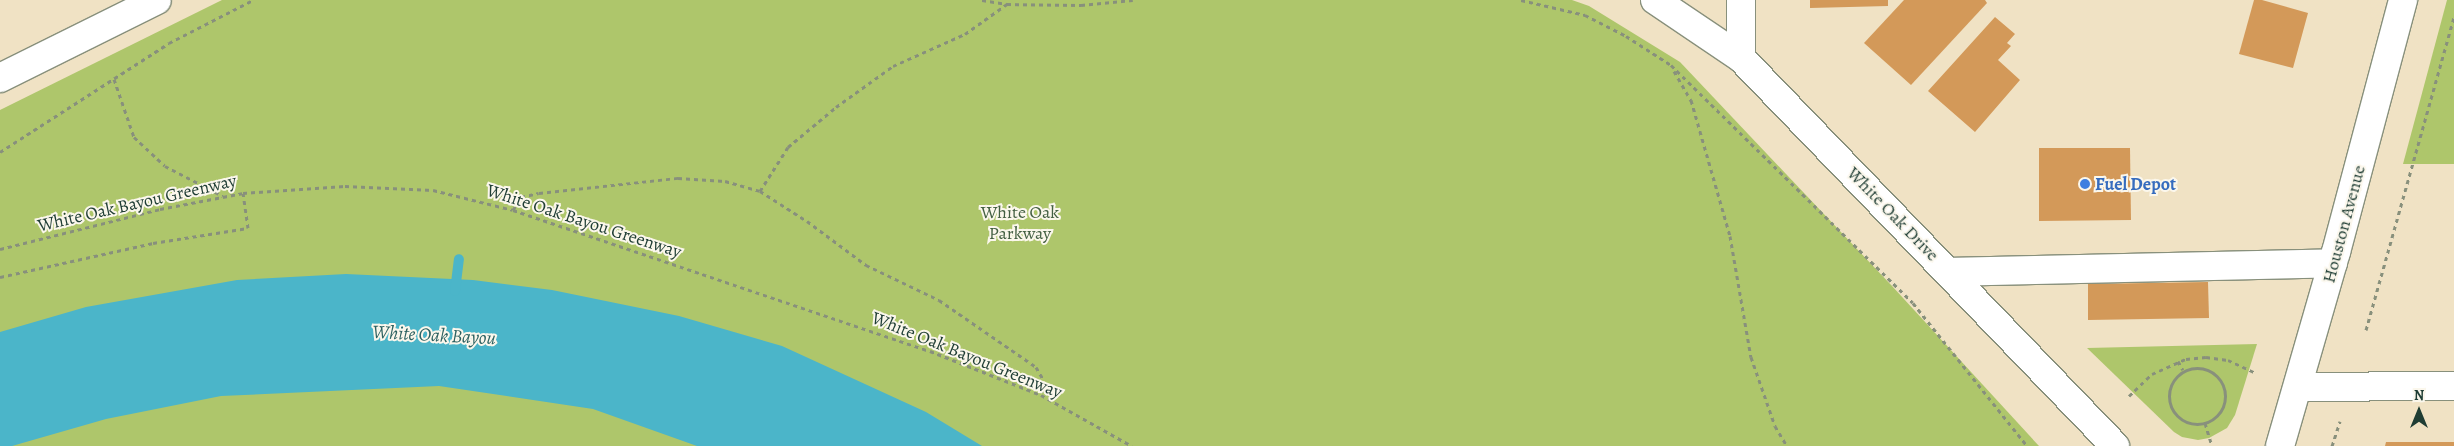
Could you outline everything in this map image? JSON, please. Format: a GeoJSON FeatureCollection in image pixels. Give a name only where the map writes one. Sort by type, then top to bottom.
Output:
{"type":"FeatureCollection","features":[{"type":"Feature","properties":{"kind":"main road"},"geometry":{"type":"LineString","coordinates":[[0,78],[157,0]]}},
{"type":"Feature","properties":{"kind":"main road","name":"White Oak Drive"},"geometry":{"type":"LineString","coordinates":[[1655,0],[1741,58],[2115,446]]}},
{"type":"Feature","properties":{"kind":"main road"},"geometry":{"type":"LineString","coordinates":[[1741,0],[1741,58]]}},
{"type":"Feature","properties":{"kind":"main road","name":"Houston Avenue"},"geometry":{"type":"LineString","coordinates":[[2280,446],[2334,263],[2403,0]]}},
{"type":"Feature","properties":{"kind":"main road"},"geometry":{"type":"LineString","coordinates":[[1948,272],[2334,263]]}},
{"type":"Feature","properties":{"kind":"main road"},"geometry":{"type":"LineString","coordinates":[[2298,387],[2454,386]]}},
{"type":"Feature","properties":{"kind":"path"},"geometry":{"type":"LineString","coordinates":[[0,152],[169,43],[253,0]]}},
{"type":"Feature","properties":{"kind":"path"},"geometry":{"type":"LineString","coordinates":[[982,0],[1007,4],[1081,5],[1133,0]]}},
{"type":"Feature","properties":{"kind":"path"},"geometry":{"type":"LineString","coordinates":[[1521,0],[1585,15],[1626,36],[1671,65],[1913,303],[2027,446]]}},
{"type":"Feature","properties":{"kind":"path"},"geometry":{"type":"LineString","coordinates":[[760,191],[788,147],[836,107],[893,66],[965,34],[1007,4]]}},
{"type":"Feature","properties":{"kind":"path"},"geometry":{"type":"LineString","coordinates":[[2366,330],[2454,17]]}},
{"type":"Feature","properties":{"kind":"path"},"geometry":{"type":"LineString","coordinates":[[1671,65],[1691,100],[1730,236],[1751,357],[1775,426],[1787,446]]}},
{"type":"Feature","properties":{"kind":"path"},"geometry":{"type":"LineString","coordinates":[[114,79],[134,137],[165,166],[223,197]]}},
{"type":"Feature","properties":{"kind":"path"},"geometry":{"type":"LineString","coordinates":[[513,210],[521,197],[539,193],[678,178],[725,181],[760,191],[807,221],[866,266],[939,300],[1036,367],[1044,380],[1041,395]]}},
{"type":"Feature","properties":{"kind":"path","name":"White Oak Bayou Greenway"},"geometry":{"type":"LineString","coordinates":[[0,249],[160,209],[242,193],[345,186],[433,190],[513,210],[922,348],[1041,395],[1132,446]]}},
{"type":"Feature","properties":{"kind":"path"},"geometry":{"type":"LineString","coordinates":[[0,277],[154,243],[248,228],[242,193]]}},
{"type":"Feature","properties":{"kind":"path"},"geometry":{"type":"LineString","coordinates":[[2194,358],[2195,367]]}},
{"type":"Feature","properties":{"kind":"path"},"geometry":{"type":"LineString","coordinates":[[2129,396],[2152,374],[2178,361],[2194,358],[2228,360],[2254,372]]}},
{"type":"Feature","properties":{"kind":"path"},"geometry":{"type":"LineString","coordinates":[[2178,361],[2183,370]]}},
{"type":"Feature","properties":{"kind":"path"},"geometry":{"type":"LineString","coordinates":[[2195,367],[2213,372],[2225,387],[2224,406],[2219,414],[2205,423],[2194,425],[2185,422],[2172,410],[2168,392],[2177,376],[2183,370],[2195,367]]}},
{"type":"Feature","properties":{"kind":"path"},"geometry":{"type":"LineString","coordinates":[[2332,446],[2340,421]]}},
{"type":"Feature","properties":{"kind":"path"},"geometry":{"type":"LineString","coordinates":[[2205,423],[2211,443]]}},
{"type":"Feature","properties":{"kind":"green space","name":"White Oak Parkway"},"geometry":{"type":"Polygon","coordinates":[[[222,0],[1572,0],[1589,6],[1680,62],[1892,286],[2039,446],[0,446],[0,110],[222,0]]]}},
{"type":"Feature","properties":{"kind":"green space"},"geometry":{"type":"Polygon","coordinates":[[[2447,0],[2454,0],[2454,164],[2403,164],[2447,0]]]}},
{"type":"Feature","properties":{"kind":"green space"},"geometry":{"type":"Polygon","coordinates":[[[2257,344],[2235,415],[2227,428],[2209,438],[2198,440],[2182,437],[2174,432],[2087,348],[2257,344]]]}},
{"type":"Feature","properties":{"kind":"water","name":"White Oak Bayou"},"geometry":{"type":"Polygon","coordinates":[[[346,274],[473,280],[552,290],[679,316],[782,346],[926,412],[982,446],[697,446],[593,409],[439,386],[221,396],[106,419],[12,446],[0,446],[0,332],[86,307],[237,280],[346,274]]]}},
{"type":"Feature","properties":{"kind":"building"},"geometry":{"type":"Polygon","coordinates":[[[1810,0],[1888,0],[1888,6],[1810,8],[1810,0]]]}},
{"type":"Feature","properties":{"kind":"building"},"geometry":{"type":"Polygon","coordinates":[[[1904,0],[1985,0],[1987,3],[1911,85],[1864,43],[1904,0]]]}},
{"type":"Feature","properties":{"kind":"building"},"geometry":{"type":"Polygon","coordinates":[[[2254,0],[2262,0],[2308,13],[2293,68],[2239,54],[2254,0]]]}},
{"type":"Feature","properties":{"kind":"building"},"geometry":{"type":"Polygon","coordinates":[[[1995,17],[2015,34],[2007,43],[2011,46],[1998,60],[2020,80],[1975,132],[1928,91],[1995,17]]]}},
{"type":"Feature","properties":{"kind":"building","name":"Fuel Depot"},"geometry":{"type":"Polygon","coordinates":[[[2039,148],[2130,148],[2131,220],[2039,221],[2039,148]]]}},
{"type":"Feature","properties":{"kind":"building"},"geometry":{"type":"Polygon","coordinates":[[[2208,282],[2209,318],[2088,320],[2088,284],[2208,282]]]}},
{"type":"Feature","properties":{"kind":"building"},"geometry":{"type":"Polygon","coordinates":[[[2386,442],[2454,442],[2454,446],[2385,446],[2386,442]]]}},
{"type":"Feature","properties":{"kind":"waterway"},"geometry":{"type":"LineString","coordinates":[[455,291],[459,259]]}},
{"type":"Feature","properties":{"kind":"place","name":"Fuel Depot"},"geometry":{"type":"Point","coordinates":[2085,184]}}]}
